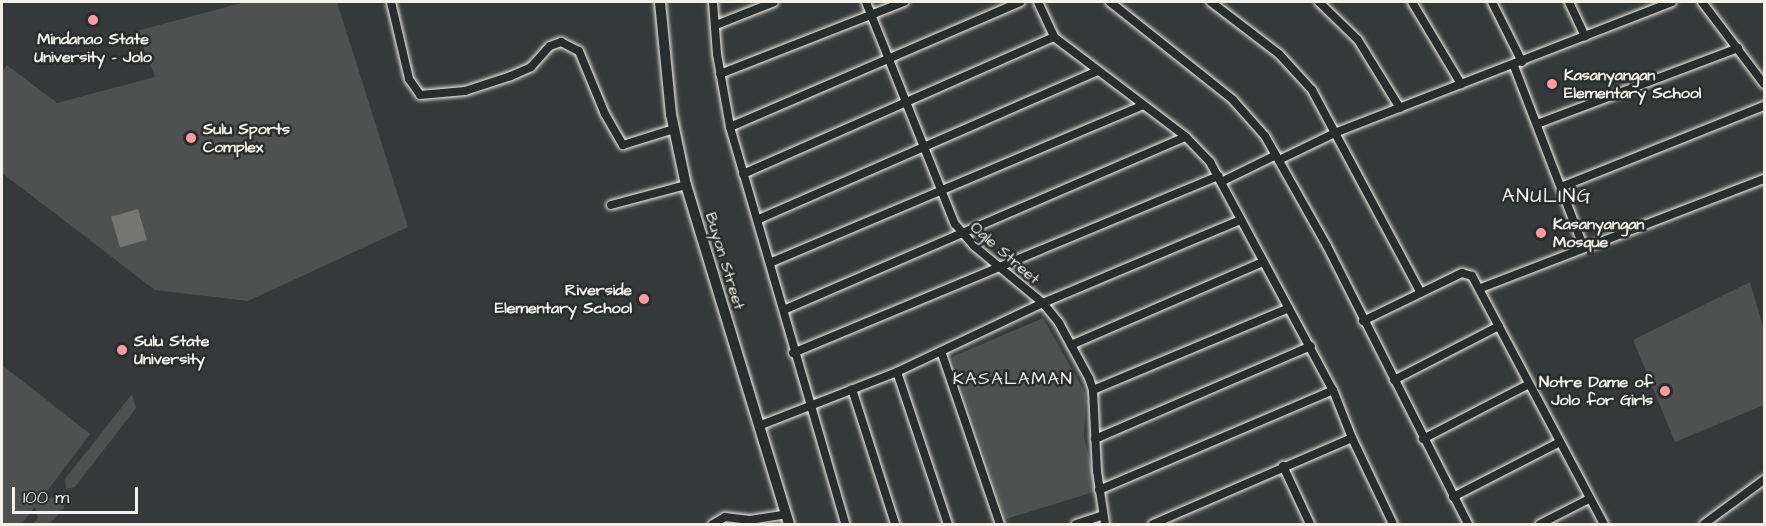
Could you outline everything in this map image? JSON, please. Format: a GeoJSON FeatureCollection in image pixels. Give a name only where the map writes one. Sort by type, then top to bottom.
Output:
{"type":"FeatureCollection","features":[{"type":"Feature","properties":{"kind":"main road","name":"Buyon Street"},"geometry":{"type":"LineString","coordinates":[[660,2],[674,129],[686,185],[762,425],[788,519]]}},
{"type":"Feature","properties":{"kind":"street"},"geometry":{"type":"LineString","coordinates":[[391,2],[408,79],[420,95],[465,91],[511,76],[531,67],[550,46],[561,42],[579,51],[605,114],[623,145],[674,129]]}},
{"type":"Feature","properties":{"kind":"street"},"geometry":{"type":"LineString","coordinates":[[713,2],[720,74],[730,127],[786,309],[793,353],[845,525]]}},
{"type":"Feature","properties":{"kind":"street"},"geometry":{"type":"LineString","coordinates":[[716,25],[774,2]]}},
{"type":"Feature","properties":{"kind":"street","name":"Ogle Street"},"geometry":{"type":"LineString","coordinates":[[866,2],[886,57],[962,235],[1043,303],[1071,345],[1093,390],[1099,490],[1105,525]]}},
{"type":"Feature","properties":{"kind":"street"},"geometry":{"type":"LineString","coordinates":[[720,74],[904,2]]}},
{"type":"Feature","properties":{"kind":"street"},"geometry":{"type":"LineString","coordinates":[[730,127],[886,57],[1020,2]]}},
{"type":"Feature","properties":{"kind":"street"},"geometry":{"type":"LineString","coordinates":[[1038,2],[1054,37],[1186,136],[1220,179],[1240,220],[1311,346],[1393,525]]}},
{"type":"Feature","properties":{"kind":"street"},"geometry":{"type":"LineString","coordinates":[[1110,2],[1233,100],[1255,122],[1328,246],[1363,321],[1468,525]]}},
{"type":"Feature","properties":{"kind":"street"},"geometry":{"type":"LineString","coordinates":[[1211,2],[1263,40],[1304,79],[1337,132],[1421,293]]}},
{"type":"Feature","properties":{"kind":"street"},"geometry":{"type":"LineString","coordinates":[[1319,2],[1358,40],[1400,108]]}},
{"type":"Feature","properties":{"kind":"street"},"geometry":{"type":"LineString","coordinates":[[1412,2],[1461,84]]}},
{"type":"Feature","properties":{"kind":"street"},"geometry":{"type":"LineString","coordinates":[[1492,2],[1518,64],[1537,124],[1584,248]]}},
{"type":"Feature","properties":{"kind":"street"},"geometry":{"type":"LineString","coordinates":[[1569,2],[1585,38]]}},
{"type":"Feature","properties":{"kind":"street"},"geometry":{"type":"LineString","coordinates":[[793,353],[1337,132],[1585,38],[1672,2]]}},
{"type":"Feature","properties":{"kind":"street"},"geometry":{"type":"LineString","coordinates":[[1702,2],[1764,84]]}},
{"type":"Feature","properties":{"kind":"street"},"geometry":{"type":"LineString","coordinates":[[743,174],[1054,37]]}},
{"type":"Feature","properties":{"kind":"street"},"geometry":{"type":"LineString","coordinates":[[1537,124],[1738,48]]}},
{"type":"Feature","properties":{"kind":"street"},"geometry":{"type":"LineString","coordinates":[[759,219],[924,144],[1098,72]]}},
{"type":"Feature","properties":{"kind":"street"},"geometry":{"type":"LineString","coordinates":[[772,262],[941,188],[1143,105]]}},
{"type":"Feature","properties":{"kind":"street"},"geometry":{"type":"LineString","coordinates":[[1561,187],[1764,106]]}},
{"type":"Feature","properties":{"kind":"street"},"geometry":{"type":"LineString","coordinates":[[786,309],[962,235],[1186,136]]}},
{"type":"Feature","properties":{"kind":"street"},"geometry":{"type":"LineString","coordinates":[[1480,288],[1764,179]]}},
{"type":"Feature","properties":{"kind":"street"},"geometry":{"type":"LineString","coordinates":[[611,205],[686,185]]}},
{"type":"Feature","properties":{"kind":"street"},"geometry":{"type":"LineString","coordinates":[[762,425],[897,372],[1043,303],[1240,220]]}},
{"type":"Feature","properties":{"kind":"street"},"geometry":{"type":"LineString","coordinates":[[1071,345],[1263,262]]}},
{"type":"Feature","properties":{"kind":"street"},"geometry":{"type":"LineString","coordinates":[[1363,321],[1464,272],[1472,276],[1604,525]]}},
{"type":"Feature","properties":{"kind":"street"},"geometry":{"type":"LineString","coordinates":[[1093,390],[1289,308]]}},
{"type":"Feature","properties":{"kind":"street"},"geometry":{"type":"LineString","coordinates":[[1394,380],[1499,326]]}},
{"type":"Feature","properties":{"kind":"street"},"geometry":{"type":"LineString","coordinates":[[1095,439],[1311,346]]}},
{"type":"Feature","properties":{"kind":"street"},"geometry":{"type":"LineString","coordinates":[[941,351],[1000,525]]}},
{"type":"Feature","properties":{"kind":"street"},"geometry":{"type":"LineString","coordinates":[[897,372],[948,525]]}},
{"type":"Feature","properties":{"kind":"street"},"geometry":{"type":"LineString","coordinates":[[1423,439],[1529,384]]}},
{"type":"Feature","properties":{"kind":"street"},"geometry":{"type":"LineString","coordinates":[[852,389],[895,525]]}},
{"type":"Feature","properties":{"kind":"street"},"geometry":{"type":"LineString","coordinates":[[1099,490],[1333,390]]}},
{"type":"Feature","properties":{"kind":"street"},"geometry":{"type":"LineString","coordinates":[[1153,525],[1283,466],[1352,438]]}},
{"type":"Feature","properties":{"kind":"street"},"geometry":{"type":"LineString","coordinates":[[1453,497],[1560,442]]}},
{"type":"Feature","properties":{"kind":"street"},"geometry":{"type":"LineString","coordinates":[[1283,466],[1310,525]]}},
{"type":"Feature","properties":{"kind":"street"},"geometry":{"type":"LineString","coordinates":[[1704,525],[1764,480]]}},
{"type":"Feature","properties":{"kind":"street"},"geometry":{"type":"LineString","coordinates":[[1540,525],[1589,498]]}},
{"type":"Feature","properties":{"kind":"street"},"geometry":{"type":"LineString","coordinates":[[1076,525],[1103,515]]}},
{"type":"Feature","properties":{"kind":"street"},"geometry":{"type":"LineString","coordinates":[[713,525],[725,517],[750,520],[788,519]]}},
{"type":"Feature","properties":{"kind":"shaded area","name":"Sulu Sports Complex"},"geometry":{"type":"Polygon","coordinates":[[[245,2],[337,2],[408,227],[248,301],[155,290],[2,173],[2,72],[7,65],[57,103],[155,77],[137,31],[245,2]]]}},
{"type":"Feature","properties":{"kind":"shaded area"},"geometry":{"type":"Polygon","coordinates":[[[138,209],[147,240],[120,247],[111,217],[138,209]]]}},
{"type":"Feature","properties":{"kind":"shaded area"},"geometry":{"type":"Polygon","coordinates":[[[1750,282],[1764,330],[1764,405],[1675,442],[1633,340],[1750,282]]]}},
{"type":"Feature","properties":{"kind":"shaded area"},"geometry":{"type":"Polygon","coordinates":[[[1043,318],[1086,394],[1084,437],[1097,491],[1006,519],[952,357],[1043,318]]]}},
{"type":"Feature","properties":{"kind":"shaded area"},"geometry":{"type":"Polygon","coordinates":[[[2,365],[90,434],[41,499],[56,497],[63,502],[64,508],[49,524],[33,524],[38,518],[35,507],[21,524],[2,524],[2,365]]]}},
{"type":"Feature","properties":{"kind":"shaded area"},"geometry":{"type":"Polygon","coordinates":[[[132,394],[136,408],[75,487],[66,489],[65,479],[132,394]]]}},
{"type":"Feature","properties":{"kind":"place","name":"Mindanao State University - Jolo"},"geometry":{"type":"Point","coordinates":[93,20]}},
{"type":"Feature","properties":{"kind":"place","name":"Kasanyangan Elementary School"},"geometry":{"type":"Point","coordinates":[1552,84]}},
{"type":"Feature","properties":{"kind":"place","name":"Sulu Sports Complex"},"geometry":{"type":"Point","coordinates":[191,138]}},
{"type":"Feature","properties":{"kind":"place","name":"Kasanyangan Mosque"},"geometry":{"type":"Point","coordinates":[1541,233]}},
{"type":"Feature","properties":{"kind":"place","name":"Riverside Elementary School"},"geometry":{"type":"Point","coordinates":[644,299]}},
{"type":"Feature","properties":{"kind":"place","name":"Sulu State University"},"geometry":{"type":"Point","coordinates":[122,350]}},
{"type":"Feature","properties":{"kind":"place","name":"Notre Dame of Jolo for Girls"},"geometry":{"type":"Point","coordinates":[1665,391]}},
{"type":"Feature","properties":{"kind":"district","name":"ANULING"},"geometry":{"type":"Point","coordinates":[1547,196]}},
{"type":"Feature","properties":{"kind":"district","name":"KASALAMAN"},"geometry":{"type":"Point","coordinates":[1013,379]}}]}
